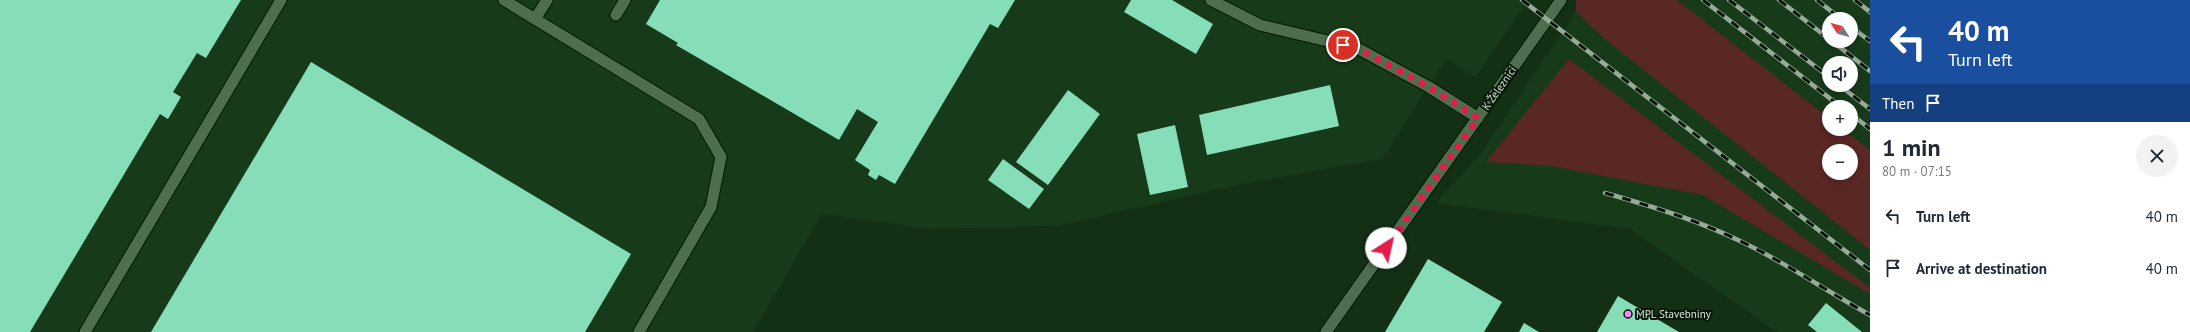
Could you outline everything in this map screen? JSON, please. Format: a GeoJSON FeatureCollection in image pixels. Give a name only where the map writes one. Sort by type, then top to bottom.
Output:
{"type":"FeatureCollection","features":[{"type":"Feature","properties":{"kind":"street"},"geometry":{"type":"LineString","coordinates":[[85,332],[282,0]]}},
{"type":"Feature","properties":{"kind":"street"},"geometry":{"type":"LineString","coordinates":[[504,0],[699,119],[721,157],[711,207],[640,332]]}},
{"type":"Feature","properties":{"kind":"street"},"geometry":{"type":"LineString","coordinates":[[535,19],[547,0]]}},
{"type":"Feature","properties":{"kind":"street"},"geometry":{"type":"LineString","coordinates":[[616,14],[625,0]]}},
{"type":"Feature","properties":{"kind":"street"},"geometry":{"type":"LineString","coordinates":[[1212,0],[1260,25],[1357,48],[1429,87],[1478,118]]}},
{"type":"Feature","properties":{"kind":"street","name":"K Železnici"},"geometry":{"type":"LineString","coordinates":[[1326,332],[1561,0]]}},
{"type":"Feature","properties":{"kind":"shaded area"},"geometry":{"type":"Polygon","coordinates":[[[0,0],[1528,0],[1476,77],[1446,59],[1382,159],[1246,183],[1057,226],[930,229],[822,214],[753,332],[0,332],[0,0]]]}},
{"type":"Feature","properties":{"kind":"shaded area"},"geometry":{"type":"Polygon","coordinates":[[[1576,0],[1870,0],[1870,332],[1777,332],[1630,229],[1436,203],[1483,150],[1576,12],[1576,0]]]}},
{"type":"Feature","properties":{"kind":"shaded area"},"geometry":{"type":"Polygon","coordinates":[[[1576,0],[1677,0],[1822,113],[1822,136],[1852,136],[1870,150],[1870,250],[1605,39],[1576,12],[1576,0]]]}},
{"type":"Feature","properties":{"kind":"shaded area"},"geometry":{"type":"Polygon","coordinates":[[[1569,59],[1870,288],[1870,294],[1703,195],[1552,166],[1486,162],[1569,59]]]}},
{"type":"Feature","properties":{"kind":"building"},"geometry":{"type":"Polygon","coordinates":[[[0,0],[241,0],[206,58],[197,53],[173,92],[181,97],[168,119],[160,114],[30,332],[0,332],[0,0]]]}},
{"type":"Feature","properties":{"kind":"building"},"geometry":{"type":"Polygon","coordinates":[[[660,0],[1015,0],[998,28],[990,24],[895,184],[879,175],[876,180],[868,175],[870,170],[855,160],[878,122],[857,109],[839,140],[676,45],[678,43],[646,24],[660,0]]]}},
{"type":"Feature","properties":{"kind":"building"},"geometry":{"type":"Polygon","coordinates":[[[1131,0],[1172,0],[1213,24],[1196,54],[1124,12],[1131,0]]]}},
{"type":"Feature","properties":{"kind":"building"},"geometry":{"type":"Polygon","coordinates":[[[311,62],[631,254],[585,332],[151,332],[311,62]]]}},
{"type":"Feature","properties":{"kind":"building"},"geometry":{"type":"Polygon","coordinates":[[[1330,85],[1339,126],[1207,155],[1199,115],[1330,85]]]}},
{"type":"Feature","properties":{"kind":"building"},"geometry":{"type":"Polygon","coordinates":[[[1068,90],[1100,114],[1048,185],[1016,162],[1068,90]]]}},
{"type":"Feature","properties":{"kind":"building"},"geometry":{"type":"Polygon","coordinates":[[[1175,125],[1188,187],[1150,195],[1137,134],[1175,125]]]}},
{"type":"Feature","properties":{"kind":"building"},"geometry":{"type":"Polygon","coordinates":[[[1003,159],[1044,189],[1029,209],[988,180],[1003,159]]]}},
{"type":"Feature","properties":{"kind":"building"},"geometry":{"type":"Polygon","coordinates":[[[1428,259],[1502,302],[1484,332],[1385,332],[1428,259]]]}},
{"type":"Feature","properties":{"kind":"building","name":"MPL Stavebniny"},"geometry":{"type":"Polygon","coordinates":[[[1618,296],[1679,332],[1597,332],[1618,296]]]}},
{"type":"Feature","properties":{"kind":"building"},"geometry":{"type":"Polygon","coordinates":[[[1826,303],[1862,332],[1817,332],[1808,325],[1826,303]]]}},
{"type":"Feature","properties":{"kind":"building"},"geometry":{"type":"Polygon","coordinates":[[[1524,323],[1539,332],[1519,332],[1524,323]]]}},
{"type":"Feature","properties":{"kind":"railway"},"geometry":{"type":"LineString","coordinates":[[1522,0],[1870,270]]}},
{"type":"Feature","properties":{"kind":"railway"},"geometry":{"type":"LineString","coordinates":[[1703,0],[1832,100]]}},
{"type":"Feature","properties":{"kind":"railway"},"geometry":{"type":"LineString","coordinates":[[1729,0],[1822,72]]}},
{"type":"Feature","properties":{"kind":"railway"},"geometry":{"type":"LineString","coordinates":[[1779,0],[1822,34]]}},
{"type":"Feature","properties":{"kind":"railway"},"geometry":{"type":"LineString","coordinates":[[1817,0],[1832,12]]}},
{"type":"Feature","properties":{"kind":"railway"},"geometry":{"type":"LineString","coordinates":[[1855,0],[1870,12]]}},
{"type":"Feature","properties":{"kind":"railway"},"geometry":{"type":"LineString","coordinates":[[1858,32],[1870,41]]}},
{"type":"Feature","properties":{"kind":"railway"},"geometry":{"type":"LineString","coordinates":[[1841,48],[1870,71]]}},
{"type":"Feature","properties":{"kind":"railway"},"geometry":{"type":"LineString","coordinates":[[1848,92],[1870,109]]}},
{"type":"Feature","properties":{"kind":"railway"},"geometry":{"type":"LineString","coordinates":[[1858,120],[1870,129]]}},
{"type":"Feature","properties":{"kind":"railway"},"geometry":{"type":"LineString","coordinates":[[1605,193],[1674,214],[1724,233],[1757,249],[1870,315]]}},
{"type":"Feature","properties":{"kind":"place","name":"MPL Stavebniny"},"geometry":{"type":"Point","coordinates":[1628,314]}},
{"type":"Feature","properties":{"kind":"route"},"geometry":{"type":"LineString","coordinates":[[1343,45],[1357,48],[1429,87],[1478,118],[1386,248]]}}]}
